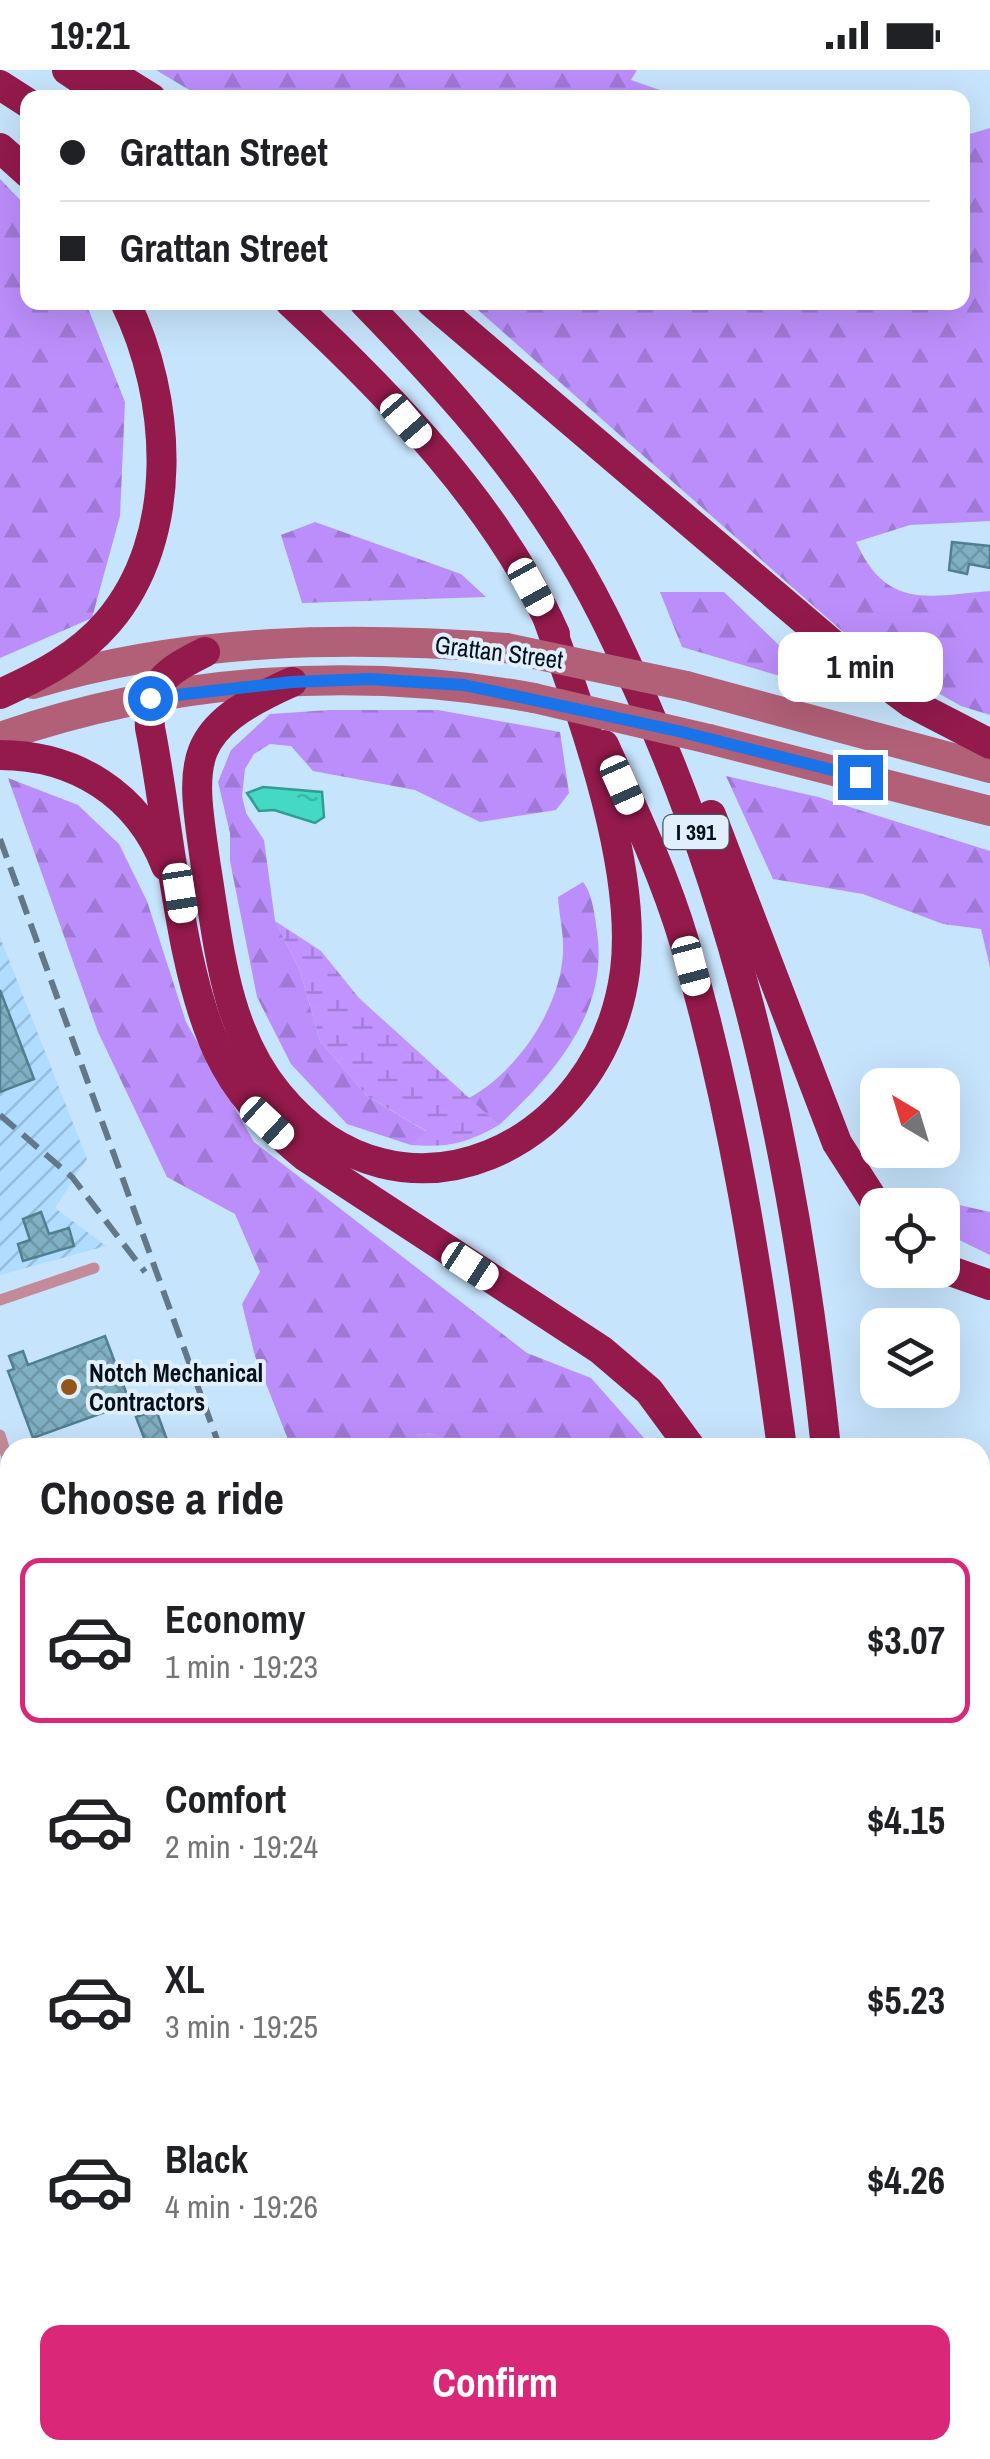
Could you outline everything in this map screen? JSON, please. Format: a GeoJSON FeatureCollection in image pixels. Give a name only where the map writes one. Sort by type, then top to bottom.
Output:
{"type":"FeatureCollection","features":[{"type":"Feature","properties":{"kind":"highway"},"geometry":{"type":"LineString","coordinates":[[67,70],[97,90]]}},
{"type":"Feature","properties":{"kind":"highway"},"geometry":{"type":"LineString","coordinates":[[106,70],[138,90]]}},
{"type":"Feature","properties":{"kind":"highway"},"geometry":{"type":"LineString","coordinates":[[0,148],[20,166]]}},
{"type":"Feature","properties":{"kind":"highway"},"geometry":{"type":"LineString","coordinates":[[0,694],[59,664],[106,624],[122,604],[154,522],[162,447],[156,388],[129,310]]}},
{"type":"Feature","properties":{"kind":"highway","name":"I 391"},"geometry":{"type":"LineString","coordinates":[[298,310],[452,474],[514,558],[548,619],[651,851],[683,938],[728,1112],[757,1271],[781,1438]]}},
{"type":"Feature","properties":{"kind":"highway","name":"I 391"},"geometry":{"type":"LineString","coordinates":[[371,310],[452,397],[558,534],[613,634],[675,773],[743,985],[781,1130],[815,1343],[825,1438]]}},
{"type":"Feature","properties":{"kind":"highway"},"geometry":{"type":"LineString","coordinates":[[440,310],[836,647],[911,702],[990,744]]}},
{"type":"Feature","properties":{"kind":"highway"},"geometry":{"type":"LineString","coordinates":[[292,682],[245,703],[224,719],[209,736],[194,779],[219,948],[238,1027],[276,1092],[303,1119],[346,1150],[377,1162],[418,1169],[474,1162],[535,1130],[578,1088],[605,1044],[625,970],[626,918],[612,836],[580,708],[548,619]]}},
{"type":"Feature","properties":{"kind":"highway"},"geometry":{"type":"LineString","coordinates":[[613,634],[710,813],[837,1143],[866,1188]]}},
{"type":"Feature","properties":{"kind":"highway"},"geometry":{"type":"LineString","coordinates":[[205,652],[176,666],[150,698],[150,728],[198,992],[215,1044],[241,1092],[267,1123],[306,1157],[601,1350],[649,1391],[684,1438]]}},
{"type":"Feature","properties":{"kind":"highway"},"geometry":{"type":"LineString","coordinates":[[0,755],[35,757],[75,769],[124,801],[153,837],[185,926]]}},
{"type":"Feature","properties":{"kind":"highway"},"geometry":{"type":"LineString","coordinates":[[960,1274],[990,1285]]}},
{"type":"Feature","properties":{"kind":"main road","name":"Grattan Street"},"geometry":{"type":"LineString","coordinates":[[0,694],[113,664],[255,644],[345,641],[506,648],[686,686],[990,768]]}},
{"type":"Feature","properties":{"kind":"main road","name":"Grattan Street"},"geometry":{"type":"LineString","coordinates":[[0,736],[53,719],[150,698],[292,682],[369,679],[464,685],[709,739],[990,811]]}},
{"type":"Feature","properties":{"kind":"lane"},"geometry":{"type":"LineString","coordinates":[[0,1300],[94,1268]]}},
{"type":"Feature","properties":{"kind":"shaded area"},"geometry":{"type":"Polygon","coordinates":[[[0,937],[87,1159],[55,1208],[106,1246],[0,1275],[0,937]]]}},
{"type":"Feature","properties":{"kind":"green space"},"geometry":{"type":"Polygon","coordinates":[[[156,70],[637,70],[631,80],[660,90],[189,90],[156,70]]]}},
{"type":"Feature","properties":{"kind":"green space"},"geometry":{"type":"Polygon","coordinates":[[[990,128],[990,521],[910,525],[856,542],[868,564],[895,589],[928,596],[990,591],[990,715],[961,706],[867,653],[478,310],[970,310],[970,134],[990,128]]]}},
{"type":"Feature","properties":{"kind":"green space"},"geometry":{"type":"Polygon","coordinates":[[[0,179],[20,200],[20,310],[89,310],[125,402],[120,516],[92,618],[0,658],[0,179]]]}},
{"type":"Feature","properties":{"kind":"green space"},"geometry":{"type":"Polygon","coordinates":[[[315,522],[461,574],[486,597],[302,603],[281,535],[315,522]]]}},
{"type":"Feature","properties":{"kind":"green space"},"geometry":{"type":"Polygon","coordinates":[[[660,592],[724,592],[824,689],[682,647],[660,592]]]}},
{"type":"Feature","properties":{"kind":"green space"},"geometry":{"type":"Polygon","coordinates":[[[438,710],[560,732],[569,793],[556,810],[480,822],[415,790],[313,771],[291,746],[270,744],[254,754],[245,769],[242,796],[246,813],[264,840],[275,921],[300,971],[320,1041],[367,1096],[427,1132],[411,1145],[347,1124],[291,1064],[257,997],[230,861],[230,833],[218,782],[231,750],[270,714],[438,710]]]}},
{"type":"Feature","properties":{"kind":"green space"},"geometry":{"type":"Polygon","coordinates":[[[726,776],[818,797],[990,851],[990,967],[981,929],[943,924],[863,894],[773,879],[726,776]]]}},
{"type":"Feature","properties":{"kind":"green space"},"geometry":{"type":"Polygon","coordinates":[[[8,778],[78,805],[119,844],[147,901],[186,1022],[254,1142],[527,1353],[591,1378],[644,1438],[441,1438],[433,1433],[416,1435],[417,1438],[287,1438],[255,1356],[242,1304],[260,1272],[235,1214],[167,1177],[98,1032],[8,778]]]}},
{"type":"Feature","properties":{"kind":"green space"},"geometry":{"type":"Polygon","coordinates":[[[583,882],[594,912],[598,961],[586,1015],[557,1063],[499,1125],[467,1099],[502,1073],[545,1017],[563,952],[558,897],[583,882]]]}},
{"type":"Feature","properties":{"kind":"green space"},"geometry":{"type":"Polygon","coordinates":[[[275,921],[321,951],[359,998],[499,1125],[457,1143],[411,1145],[426,1131],[367,1096],[320,1041],[300,971],[275,921]]]}},
{"type":"Feature","properties":{"kind":"green space"},"geometry":{"type":"Polygon","coordinates":[[[960,1205],[990,1212],[990,1255],[960,1240],[960,1205]]]}},
{"type":"Feature","properties":{"kind":"green space"},"geometry":{"type":"Polygon","coordinates":[[[434,1433],[442,1438],[416,1438],[415,1435],[434,1433]]]}},
{"type":"Feature","properties":{"kind":"water"},"geometry":{"type":"Polygon","coordinates":[[[263,787],[322,792],[324,817],[315,823],[274,810],[259,811],[247,793],[263,787]]]}},
{"type":"Feature","properties":{"kind":"building"},"geometry":{"type":"Polygon","coordinates":[[[952,542],[990,546],[990,568],[969,564],[967,574],[949,570],[952,542]]]}},
{"type":"Feature","properties":{"kind":"building"},"geometry":{"type":"Polygon","coordinates":[[[0,990],[34,1079],[0,1092],[0,990]]]}},
{"type":"Feature","properties":{"kind":"building"},"geometry":{"type":"Polygon","coordinates":[[[41,1212],[49,1234],[69,1228],[74,1246],[23,1261],[18,1244],[30,1240],[23,1219],[41,1212]]]}},
{"type":"Feature","properties":{"kind":"building","name":"Notch Mechanical Contractors"},"geometry":{"type":"Polygon","coordinates":[[[105,1336],[130,1403],[33,1438],[8,1371],[14,1369],[9,1356],[23,1351],[28,1365],[105,1336]]]}},
{"type":"Feature","properties":{"kind":"building"},"geometry":{"type":"Polygon","coordinates":[[[156,1410],[166,1438],[144,1438],[136,1417],[156,1410]]]}},
{"type":"Feature","properties":{"kind":"railway"},"geometry":{"type":"LineString","coordinates":[[0,839],[216,1438]]}},
{"type":"Feature","properties":{"kind":"railway"},"geometry":{"type":"LineString","coordinates":[[0,1115],[72,1177],[145,1272]]}},
{"type":"Feature","properties":{"kind":"place","name":"Notch Mechanical Contractors"},"geometry":{"type":"Point","coordinates":[69,1387]}},
{"type":"Feature","properties":{"kind":"route"},"geometry":{"type":"LineString","coordinates":[[150,698],[292,682],[369,679],[464,685],[678,731],[860,777]]}}]}
